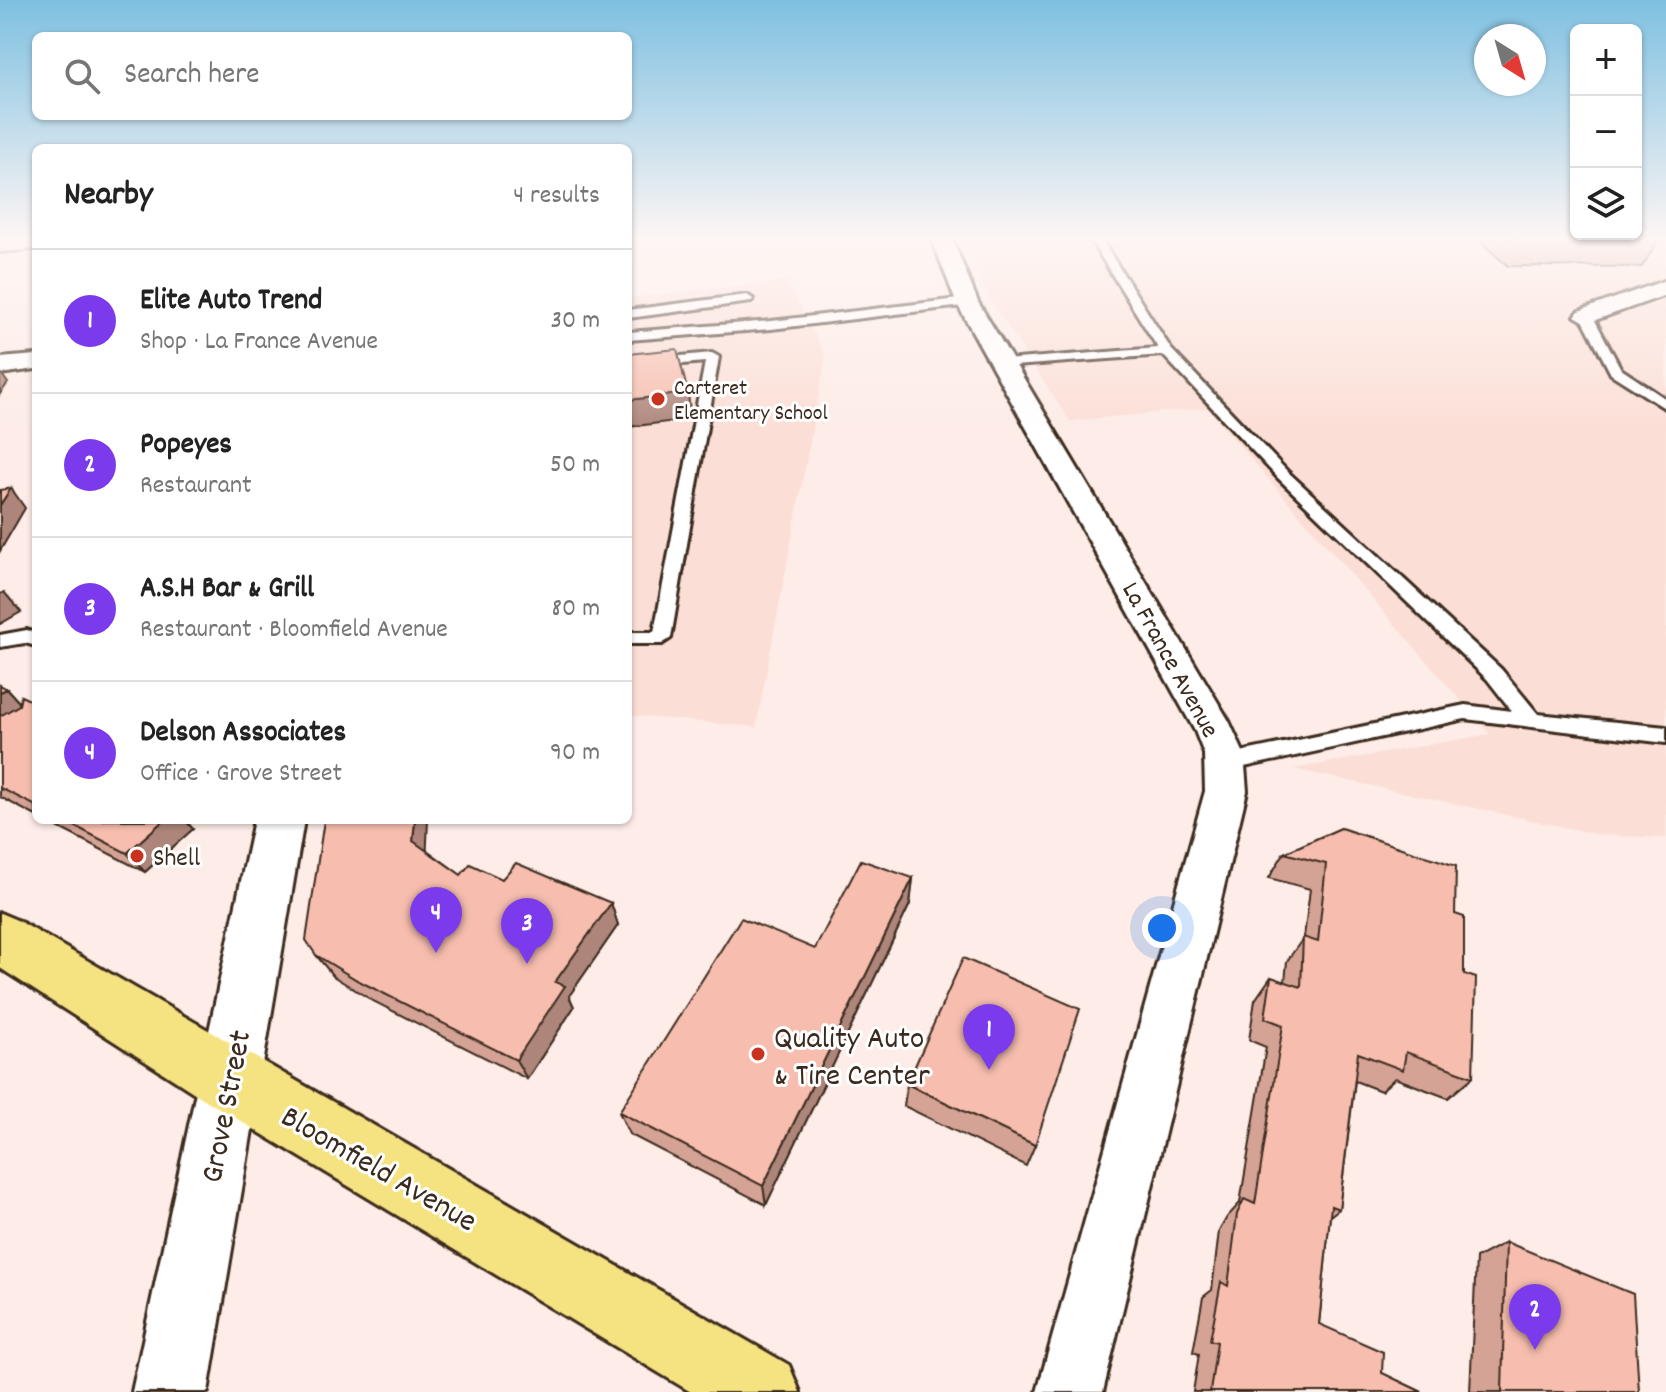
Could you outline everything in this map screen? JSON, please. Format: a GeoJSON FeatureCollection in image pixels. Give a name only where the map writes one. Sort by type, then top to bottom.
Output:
{"type":"FeatureCollection","features":[{"type":"Feature","properties":{"kind":"main road","name":"Grove Street"},"geometry":{"type":"LineString","coordinates":[[170,1392],[278,824]]}},
{"type":"Feature","properties":{"kind":"main road","name":"Bloomfield Avenue"},"geometry":{"type":"LineString","coordinates":[[0,938],[229,1079],[762,1392]]}},
{"type":"Feature","properties":{"kind":"street","name":"La France Avenue"},"geometry":{"type":"LineString","coordinates":[[968,304],[1215,731],[1226,763],[1226,791],[1070,1392]]}},
{"type":"Feature","properties":{"kind":"street"},"geometry":{"type":"LineString","coordinates":[[1587,316],[1625,304]]}},
{"type":"Feature","properties":{"kind":"street"},"geometry":{"type":"LineString","coordinates":[[0,366],[32,362]]}},
{"type":"Feature","properties":{"kind":"lane"},"geometry":{"type":"LineString","coordinates":[[632,313],[708,304]]}},
{"type":"Feature","properties":{"kind":"lane"},"geometry":{"type":"LineString","coordinates":[[632,336],[771,325],[950,304]]}},
{"type":"Feature","properties":{"kind":"lane"},"geometry":{"type":"LineString","coordinates":[[1136,304],[1166,351],[1283,475],[1494,674],[1532,721]]}},
{"type":"Feature","properties":{"kind":"lane"},"geometry":{"type":"LineString","coordinates":[[1587,316],[1616,371],[1666,405]]}},
{"type":"Feature","properties":{"kind":"lane"},"geometry":{"type":"LineString","coordinates":[[1005,364],[1166,351]]}},
{"type":"Feature","properties":{"kind":"lane"},"geometry":{"type":"LineString","coordinates":[[632,365],[712,357],[662,638],[632,638]]}},
{"type":"Feature","properties":{"kind":"lane"},"geometry":{"type":"LineString","coordinates":[[0,641],[27,636],[32,638]]}},
{"type":"Feature","properties":{"kind":"lane"},"geometry":{"type":"LineString","coordinates":[[1226,763],[1465,712],[1666,735]]}},
{"type":"Feature","properties":{"kind":"shaded area"},"geometry":{"type":"Polygon","coordinates":[[[632,304],[799,304],[826,356],[756,727],[632,715],[632,304]]]}},
{"type":"Feature","properties":{"kind":"shaded area"},"geometry":{"type":"Polygon","coordinates":[[[993,304],[1666,304],[1666,838],[1601,835],[1294,769],[1490,734],[1207,408],[1070,421],[993,304]]]}},
{"type":"Feature","properties":{"kind":"building"},"geometry":{"type":"Polygon","coordinates":[[[677,349],[688,393],[632,400],[632,354],[677,349]]]}},
{"type":"Feature","properties":{"kind":"building"},"geometry":{"type":"Polygon","coordinates":[[[11,488],[0,505],[0,490],[11,488]]]}},
{"type":"Feature","properties":{"kind":"building"},"geometry":{"type":"Polygon","coordinates":[[[21,696],[32,701],[32,804],[0,788],[0,716],[19,705],[21,696]]]}},
{"type":"Feature","properties":{"kind":"building"},"geometry":{"type":"Polygon","coordinates":[[[71,824],[160,824],[127,853],[71,824]]]}},
{"type":"Feature","properties":{"kind":"building"},"geometry":{"type":"Polygon","coordinates":[[[323,824],[415,824],[413,841],[461,875],[470,864],[502,879],[516,863],[611,903],[555,982],[565,986],[516,1060],[357,980],[316,955],[306,940],[323,824]]]}},
{"type":"Feature","properties":{"kind":"building"},"geometry":{"type":"Polygon","coordinates":[[[1341,828],[1456,866],[1455,914],[1464,917],[1464,974],[1476,978],[1473,1077],[1406,1052],[1403,1070],[1358,1053],[1339,1209],[1331,1206],[1319,1324],[1383,1352],[1382,1373],[1422,1392],[1210,1392],[1217,1342],[1210,1340],[1221,1282],[1228,1286],[1237,1214],[1244,1199],[1255,1204],[1283,1025],[1265,1018],[1271,977],[1301,987],[1303,937],[1318,942],[1326,864],[1284,853],[1341,828]]]}},
{"type":"Feature","properties":{"kind":"building","name":"Quality Auto & Tire Center"},"geometry":{"type":"Polygon","coordinates":[[[861,860],[913,878],[763,1186],[619,1112],[741,918],[815,949],[861,860]]]}},
{"type":"Feature","properties":{"kind":"building"},"geometry":{"type":"Polygon","coordinates":[[[963,958],[1080,1009],[1035,1145],[907,1084],[963,958]]]}},
{"type":"Feature","properties":{"kind":"building"},"geometry":{"type":"Polygon","coordinates":[[[1506,1242],[1633,1294],[1639,1392],[1502,1392],[1506,1242]]]}},
{"type":"Feature","properties":{"kind":"place","name":"Carteret Elementary School"},"geometry":{"type":"Point","coordinates":[658,399]}},
{"type":"Feature","properties":{"kind":"place","name":"Shell"},"geometry":{"type":"Point","coordinates":[137,856]}},
{"type":"Feature","properties":{"kind":"place","name":"Delson Associates"},"geometry":{"type":"Point","coordinates":[436,953]}},
{"type":"Feature","properties":{"kind":"place","name":"A.S.H Bar & Grill"},"geometry":{"type":"Point","coordinates":[527,964]}},
{"type":"Feature","properties":{"kind":"place","name":"Quality Auto & Tire Center"},"geometry":{"type":"Point","coordinates":[758,1054]}},
{"type":"Feature","properties":{"kind":"place","name":"Elite Auto Trend"},"geometry":{"type":"Point","coordinates":[989,1070]}},
{"type":"Feature","properties":{"kind":"place","name":"Popeyes"},"geometry":{"type":"Point","coordinates":[1535,1350]}}]}
